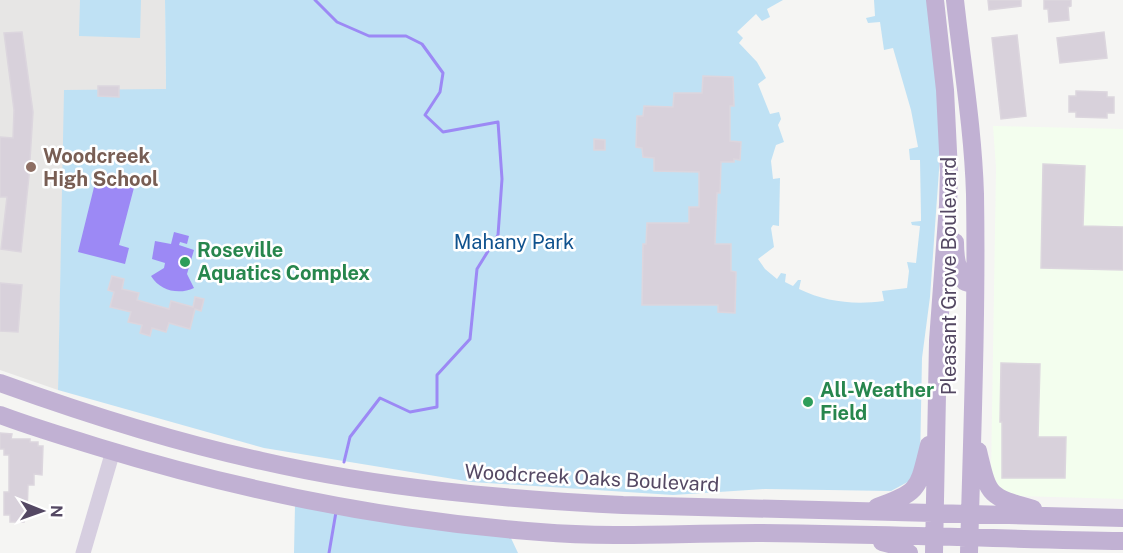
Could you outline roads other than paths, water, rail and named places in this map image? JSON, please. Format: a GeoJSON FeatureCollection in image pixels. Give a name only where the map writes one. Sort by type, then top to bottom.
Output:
{"type":"FeatureCollection","features":[{"type":"Feature","properties":{"kind":"main road","name":"Pleasant Grove Boulevard"},"geometry":{"type":"LineString","coordinates":[[934,545],[939,317],[949,172],[945,99],[935,0]]}},
{"type":"Feature","properties":{"kind":"main road","name":"Pleasant Grove Boulevard"},"geometry":{"type":"LineString","coordinates":[[955,0],[972,153],[975,285],[969,545]]}},
{"type":"Feature","properties":{"kind":"main road"},"geometry":{"type":"LineString","coordinates":[[949,172],[956,212],[956,265],[964,282],[975,285]]}},
{"type":"Feature","properties":{"kind":"main road","name":"Woodcreek Oaks Boulevard"},"geometry":{"type":"LineString","coordinates":[[0,384],[120,424],[262,462],[373,482],[458,494],[611,505],[1123,518]]}},
{"type":"Feature","properties":{"kind":"main road"},"geometry":{"type":"LineString","coordinates":[[865,511],[904,498],[915,489],[920,482],[937,414]]}},
{"type":"Feature","properties":{"kind":"main road"},"geometry":{"type":"LineString","coordinates":[[0,415],[112,451],[208,478],[312,502],[456,524],[541,532],[623,535],[757,533],[863,536],[934,545],[1059,540],[1123,541]]}},
{"type":"Feature","properties":{"kind":"main road"},"geometry":{"type":"LineString","coordinates":[[112,451],[120,424]]}},
{"type":"Feature","properties":{"kind":"main road"},"geometry":{"type":"LineString","coordinates":[[972,426],[986,484],[991,492],[1004,501],[1058,516]]}},
{"type":"Feature","properties":{"kind":"main road"},"geometry":{"type":"LineString","coordinates":[[863,536],[902,548],[909,553]]}},
{"type":"Feature","properties":{"kind":"main road"},"geometry":{"type":"LineString","coordinates":[[996,553],[1059,540]]}},
{"type":"Feature","properties":{"kind":"street"},"geometry":{"type":"LineString","coordinates":[[83,553],[112,451]]}},
{"type":"Feature","properties":{"kind":"waterway"},"geometry":{"type":"LineString","coordinates":[[315,0],[337,22],[369,36],[406,36],[422,44],[443,73],[440,92],[425,115],[443,132],[498,122],[502,179],[498,235],[477,269],[470,339],[437,375],[437,407],[410,412],[380,398],[350,437],[344,462]]}},
{"type":"Feature","properties":{"kind":"waterway"},"geometry":{"type":"LineString","coordinates":[[329,553],[336,512]]}},
{"type":"Feature","properties":{"kind":"place","name":"Woodcreek High School"},"geometry":{"type":"Point","coordinates":[31,167]}},
{"type":"Feature","properties":{"kind":"place","name":"Roseville Aquatics Complex"},"geometry":{"type":"Point","coordinates":[185,262]}},
{"type":"Feature","properties":{"kind":"place","name":"All-Weather Field"},"geometry":{"type":"Point","coordinates":[808,402]}},
{"type":"Feature","properties":{"kind":"park label","name":"Mahany Park"},"geometry":{"type":"Point","coordinates":[514,242]}}]}
